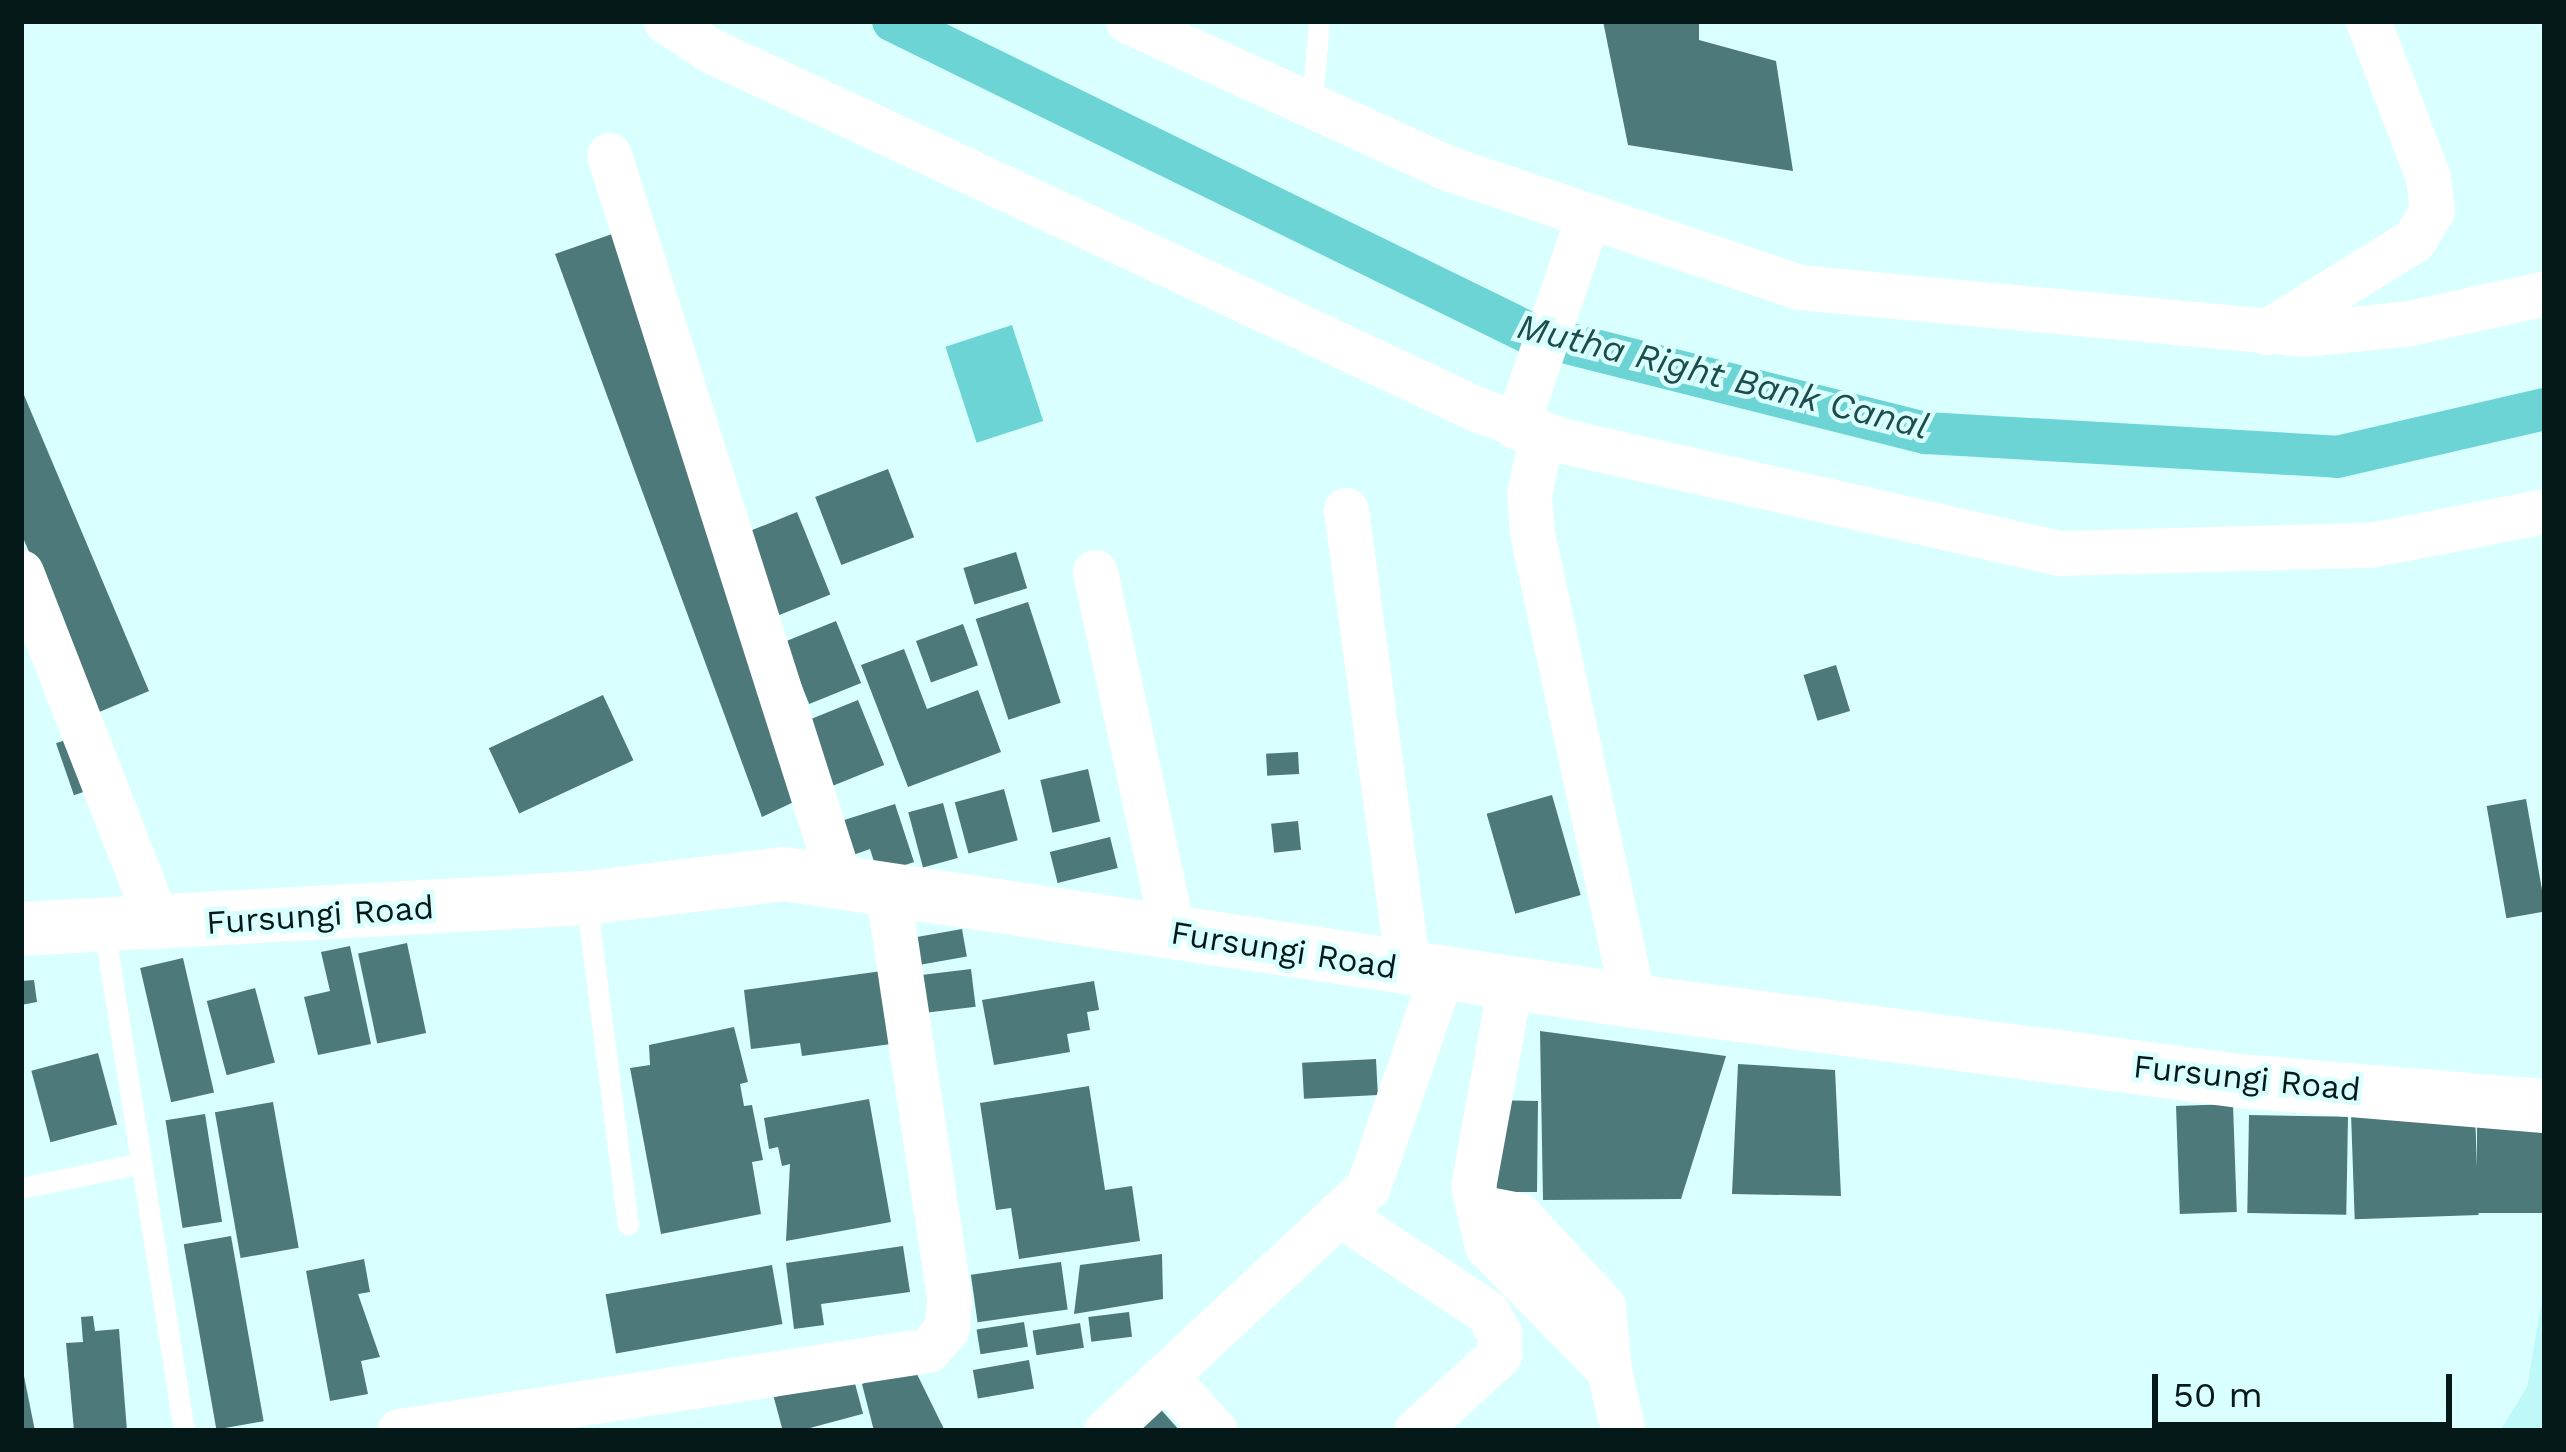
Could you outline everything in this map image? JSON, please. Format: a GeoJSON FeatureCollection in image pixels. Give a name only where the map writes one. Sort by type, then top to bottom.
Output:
{"type":"FeatureCollection","features":[{"type":"Feature","properties":{"kind":"street"},"geometry":{"type":"LineString","coordinates":[[666,21],[710,50],[1528,420],[2059,553],[2369,545],[2545,512]]}},
{"type":"Feature","properties":{"kind":"street"},"geometry":{"type":"LineString","coordinates":[[1128,21],[1583,232],[1799,287],[2266,332],[2410,323],[2545,293]]}},
{"type":"Feature","properties":{"kind":"street"},"geometry":{"type":"LineString","coordinates":[[2266,332],[2414,240],[2432,210],[2428,177],[2368,21]]}},
{"type":"Feature","properties":{"kind":"street"},"geometry":{"type":"LineString","coordinates":[[399,1431],[928,1350],[947,1328],[949,1297],[864,888],[609,155]]}},
{"type":"Feature","properties":{"kind":"street"},"geometry":{"type":"LineString","coordinates":[[1583,232],[1528,420],[1529,493],[1532,533],[1633,1001]]}},
{"type":"Feature","properties":{"kind":"street"},"geometry":{"type":"LineString","coordinates":[[1106,1431],[1339,1214],[1376,1170],[1425,971],[1346,511]]}},
{"type":"Feature","properties":{"kind":"street"},"geometry":{"type":"LineString","coordinates":[[21,572],[159,926]]}},
{"type":"Feature","properties":{"kind":"street"},"geometry":{"type":"LineString","coordinates":[[1095,572],[1174,933]]}},
{"type":"Feature","properties":{"kind":"street","name":"Fursungi Road"},"geometry":{"type":"LineString","coordinates":[[21,929],[159,926],[586,898],[784,874],[1633,1001],[2240,1081],[2545,1106]]}},
{"type":"Feature","properties":{"kind":"street"},"geometry":{"type":"LineString","coordinates":[[1510,983],[1474,1187],[1483,1208],[1519,1215],[1604,1306],[1609,1370],[1623,1431]]}},
{"type":"Feature","properties":{"kind":"street"},"geometry":{"type":"LineString","coordinates":[[1339,1214],[1487,1312],[1499,1333],[1498,1355],[1416,1431]]}},
{"type":"Feature","properties":{"kind":"street"},"geometry":{"type":"LineString","coordinates":[[1166,1377],[1215,1431]]}},
{"type":"Feature","properties":{"kind":"lane"},"geometry":{"type":"LineString","coordinates":[[1312,103],[1319,21]]}},
{"type":"Feature","properties":{"kind":"lane"},"geometry":{"type":"LineString","coordinates":[[586,898],[628,1224]]}},
{"type":"Feature","properties":{"kind":"lane"},"geometry":{"type":"LineString","coordinates":[[104,927],[184,1431]]}},
{"type":"Feature","properties":{"kind":"lane"},"geometry":{"type":"LineString","coordinates":[[21,1188],[141,1163]]}},
{"type":"Feature","properties":{"kind":"shaded area"},"geometry":{"type":"Polygon","coordinates":[[[1012,325],[1043,421],[977,443],[945,347],[1012,325]]]}},
{"type":"Feature","properties":{"kind":"shaded area"},"geometry":{"type":"Polygon","coordinates":[[[2545,1283],[2545,1431],[2500,1431],[2527,1387],[2545,1283]]]}},
{"type":"Feature","properties":{"kind":"building"},"geometry":{"type":"Polygon","coordinates":[[[1603,21],[1699,21],[1699,40],[1776,61],[1793,171],[1628,145],[1603,21]]]}},
{"type":"Feature","properties":{"kind":"building"},"geometry":{"type":"Polygon","coordinates":[[[615,233],[800,799],[762,817],[555,254],[615,233]]]}},
{"type":"Feature","properties":{"kind":"building"},"geometry":{"type":"Polygon","coordinates":[[[21,388],[149,691],[97,713],[21,533],[21,388]]]}},
{"type":"Feature","properties":{"kind":"building"},"geometry":{"type":"Polygon","coordinates":[[[888,469],[914,537],[841,565],[815,497],[888,469]]]}},
{"type":"Feature","properties":{"kind":"building"},"geometry":{"type":"Polygon","coordinates":[[[797,512],[830,595],[777,616],[744,533],[797,512]]]}},
{"type":"Feature","properties":{"kind":"building"},"geometry":{"type":"Polygon","coordinates":[[[1016,552],[1027,588],[975,604],[963,568],[1016,552]]]}},
{"type":"Feature","properties":{"kind":"building"},"geometry":{"type":"Polygon","coordinates":[[[1028,602],[1061,703],[1008,720],[976,619],[1028,602]]]}},
{"type":"Feature","properties":{"kind":"building"},"geometry":{"type":"Polygon","coordinates":[[[836,621],[861,683],[809,704],[784,642],[836,621]]]}},
{"type":"Feature","properties":{"kind":"building"},"geometry":{"type":"Polygon","coordinates":[[[963,624],[978,665],[931,682],[916,641],[963,624]]]}},
{"type":"Feature","properties":{"kind":"building"},"geometry":{"type":"Polygon","coordinates":[[[904,649],[927,709],[978,690],[1001,752],[908,787],[861,665],[904,649]]]}},
{"type":"Feature","properties":{"kind":"building"},"geometry":{"type":"Polygon","coordinates":[[[1836,665],[1850,711],[1818,721],[1803,675],[1836,665]]]}},
{"type":"Feature","properties":{"kind":"building"},"geometry":{"type":"Polygon","coordinates":[[[603,695],[633,760],[519,814],[489,748],[603,695]]]}},
{"type":"Feature","properties":{"kind":"building"},"geometry":{"type":"Polygon","coordinates":[[[858,700],[884,765],[832,786],[806,721],[858,700]]]}},
{"type":"Feature","properties":{"kind":"building"},"geometry":{"type":"Polygon","coordinates":[[[74,737],[92,789],[74,795],[56,743],[74,737]]]}},
{"type":"Feature","properties":{"kind":"building"},"geometry":{"type":"Polygon","coordinates":[[[1298,752],[1299,774],[1267,776],[1266,754],[1298,752]]]}},
{"type":"Feature","properties":{"kind":"building"},"geometry":{"type":"Polygon","coordinates":[[[1088,769],[1100,822],[1052,833],[1040,780],[1088,769]]]}},
{"type":"Feature","properties":{"kind":"building"},"geometry":{"type":"Polygon","coordinates":[[[1004,789],[1018,840],[968,853],[955,802],[1004,789]]]}},
{"type":"Feature","properties":{"kind":"building"},"geometry":{"type":"Polygon","coordinates":[[[1552,795],[1581,895],[1515,914],[1487,814],[1552,795]]]}},
{"type":"Feature","properties":{"kind":"building"},"geometry":{"type":"Polygon","coordinates":[[[2526,799],[2545,911],[2506,918],[2487,806],[2526,799]]]}},
{"type":"Feature","properties":{"kind":"building"},"geometry":{"type":"Polygon","coordinates":[[[943,803],[958,858],[923,867],[908,812],[943,803]]]}},
{"type":"Feature","properties":{"kind":"building"},"geometry":{"type":"Polygon","coordinates":[[[895,804],[914,862],[878,874],[870,849],[853,855],[841,821],[895,804]]]}},
{"type":"Feature","properties":{"kind":"building"},"geometry":{"type":"Polygon","coordinates":[[[1298,821],[1301,850],[1274,853],[1271,824],[1298,821]]]}},
{"type":"Feature","properties":{"kind":"building"},"geometry":{"type":"Polygon","coordinates":[[[1110,837],[1118,868],[1058,883],[1050,852],[1110,837]]]}},
{"type":"Feature","properties":{"kind":"building"},"geometry":{"type":"Polygon","coordinates":[[[962,929],[967,957],[918,965],[913,938],[962,929]]]}},
{"type":"Feature","properties":{"kind":"building"},"geometry":{"type":"Polygon","coordinates":[[[407,943],[426,1033],[377,1043],[358,953],[407,943]]]}},
{"type":"Feature","properties":{"kind":"building"},"geometry":{"type":"Polygon","coordinates":[[[350,946],[371,1044],[318,1055],[304,997],[330,991],[321,952],[350,946]]]}},
{"type":"Feature","properties":{"kind":"building"},"geometry":{"type":"Polygon","coordinates":[[[183,958],[214,1092],[171,1102],[140,968],[183,958]]]}},
{"type":"Feature","properties":{"kind":"building"},"geometry":{"type":"Polygon","coordinates":[[[971,969],[976,1007],[926,1013],[921,975],[971,969]]]}},
{"type":"Feature","properties":{"kind":"building"},"geometry":{"type":"Polygon","coordinates":[[[882,971],[891,1044],[802,1056],[800,1043],[751,1049],[744,990],[882,971]]]}},
{"type":"Feature","properties":{"kind":"building"},"geometry":{"type":"Polygon","coordinates":[[[34,980],[37,1002],[21,1005],[21,981],[34,980]]]}},
{"type":"Feature","properties":{"kind":"building"},"geometry":{"type":"Polygon","coordinates":[[[1094,981],[1099,1010],[1087,1012],[1090,1030],[1067,1034],[1070,1052],[994,1065],[982,1000],[1094,981]]]}},
{"type":"Feature","properties":{"kind":"building"},"geometry":{"type":"Polygon","coordinates":[[[255,988],[275,1062],[227,1075],[207,1001],[255,988]]]}},
{"type":"Feature","properties":{"kind":"building"},"geometry":{"type":"Polygon","coordinates":[[[734,1027],[748,1082],[740,1084],[744,1106],[752,1105],[763,1160],[752,1162],[761,1214],[661,1234],[630,1068],[650,1065],[649,1045],[734,1027]]]}},
{"type":"Feature","properties":{"kind":"building"},"geometry":{"type":"Polygon","coordinates":[[[1540,1031],[1726,1056],[1681,1199],[1543,1200],[1540,1031]]]}},
{"type":"Feature","properties":{"kind":"building"},"geometry":{"type":"Polygon","coordinates":[[[98,1053],[117,1124],[51,1142],[31,1071],[98,1053]]]}},
{"type":"Feature","properties":{"kind":"building"},"geometry":{"type":"Polygon","coordinates":[[[1376,1059],[1378,1095],[1304,1099],[1302,1063],[1376,1059]]]}},
{"type":"Feature","properties":{"kind":"building"},"geometry":{"type":"Polygon","coordinates":[[[1738,1064],[1835,1070],[1841,1196],[1732,1194],[1738,1064]]]}},
{"type":"Feature","properties":{"kind":"building"},"geometry":{"type":"Polygon","coordinates":[[[1089,1086],[1105,1190],[1132,1186],[1140,1241],[1019,1259],[1011,1208],[996,1210],[980,1103],[1089,1086]]]}},
{"type":"Feature","properties":{"kind":"building"},"geometry":{"type":"Polygon","coordinates":[[[869,1099],[891,1222],[786,1241],[790,1164],[782,1166],[778,1147],[769,1149],[764,1118],[869,1099]]]}},
{"type":"Feature","properties":{"kind":"building"},"geometry":{"type":"Polygon","coordinates":[[[1491,1100],[1538,1101],[1537,1192],[1479,1192],[1491,1100]]]}},
{"type":"Feature","properties":{"kind":"building"},"geometry":{"type":"Polygon","coordinates":[[[273,1102],[299,1248],[241,1258],[215,1112],[273,1102]]]}},
{"type":"Feature","properties":{"kind":"building"},"geometry":{"type":"Polygon","coordinates":[[[2233,1104],[2237,1212],[2180,1214],[2176,1106],[2233,1104]]]}},
{"type":"Feature","properties":{"kind":"building"},"geometry":{"type":"Polygon","coordinates":[[[2475,1111],[2479,1215],[2355,1219],[2351,1115],[2475,1111]]]}},
{"type":"Feature","properties":{"kind":"building"},"geometry":{"type":"Polygon","coordinates":[[[205,1114],[222,1222],[183,1228],[165,1120],[205,1114]]]}},
{"type":"Feature","properties":{"kind":"building"},"geometry":{"type":"Polygon","coordinates":[[[2249,1115],[2348,1117],[2346,1215],[2247,1213],[2249,1115]]]}},
{"type":"Feature","properties":{"kind":"building"},"geometry":{"type":"Polygon","coordinates":[[[2477,1126],[2545,1126],[2545,1213],[2477,1213],[2477,1126]]]}},
{"type":"Feature","properties":{"kind":"building"},"geometry":{"type":"Polygon","coordinates":[[[231,1236],[264,1421],[216,1429],[184,1244],[231,1236]]]}},
{"type":"Feature","properties":{"kind":"building"},"geometry":{"type":"Polygon","coordinates":[[[903,1246],[910,1292],[821,1304],[824,1325],[794,1329],[786,1263],[903,1246]]]}},
{"type":"Feature","properties":{"kind":"building"},"geometry":{"type":"Polygon","coordinates":[[[1162,1254],[1163,1299],[1074,1314],[1080,1265],[1162,1254]]]}},
{"type":"Feature","properties":{"kind":"building"},"geometry":{"type":"Polygon","coordinates":[[[364,1259],[370,1292],[358,1294],[380,1357],[361,1361],[368,1394],[330,1401],[306,1271],[364,1259]]]}},
{"type":"Feature","properties":{"kind":"building"},"geometry":{"type":"Polygon","coordinates":[[[1061,1262],[1068,1310],[978,1322],[971,1275],[1061,1262]]]}},
{"type":"Feature","properties":{"kind":"building"},"geometry":{"type":"Polygon","coordinates":[[[772,1265],[782,1324],[616,1353],[606,1294],[772,1265]]]}},
{"type":"Feature","properties":{"kind":"building"},"geometry":{"type":"Polygon","coordinates":[[[1129,1312],[1132,1337],[1091,1342],[1088,1317],[1129,1312]]]}},
{"type":"Feature","properties":{"kind":"building"},"geometry":{"type":"Polygon","coordinates":[[[93,1316],[95,1331],[119,1329],[127,1431],[74,1431],[66,1343],[83,1342],[81,1317],[93,1316]]]}},
{"type":"Feature","properties":{"kind":"building"},"geometry":{"type":"Polygon","coordinates":[[[1024,1322],[1028,1347],[981,1354],[977,1330],[1024,1322]]]}},
{"type":"Feature","properties":{"kind":"building"},"geometry":{"type":"Polygon","coordinates":[[[1080,1323],[1084,1348],[1037,1355],[1033,1331],[1080,1323]]]}},
{"type":"Feature","properties":{"kind":"building"},"geometry":{"type":"Polygon","coordinates":[[[1029,1360],[1034,1389],[978,1398],[973,1370],[1029,1360]]]}},
{"type":"Feature","properties":{"kind":"building"},"geometry":{"type":"Polygon","coordinates":[[[911,1362],[945,1431],[874,1431],[862,1384],[911,1362]]]}},
{"type":"Feature","properties":{"kind":"building"},"geometry":{"type":"Polygon","coordinates":[[[23,1371],[35,1431],[21,1431],[23,1371]]]}},
{"type":"Feature","properties":{"kind":"building"},"geometry":{"type":"Polygon","coordinates":[[[853,1376],[863,1414],[783,1431],[774,1397],[853,1376]]]}},
{"type":"Feature","properties":{"kind":"building"},"geometry":{"type":"Polygon","coordinates":[[[1156,1404],[1180,1431],[1126,1431],[1156,1404]]]}},
{"type":"Feature","properties":{"kind":"waterway","name":"Mutha Right Bank Canal"},"geometry":{"type":"LineString","coordinates":[[893,21],[1531,334],[1926,433],[2337,457],[2545,409]]}}]}
